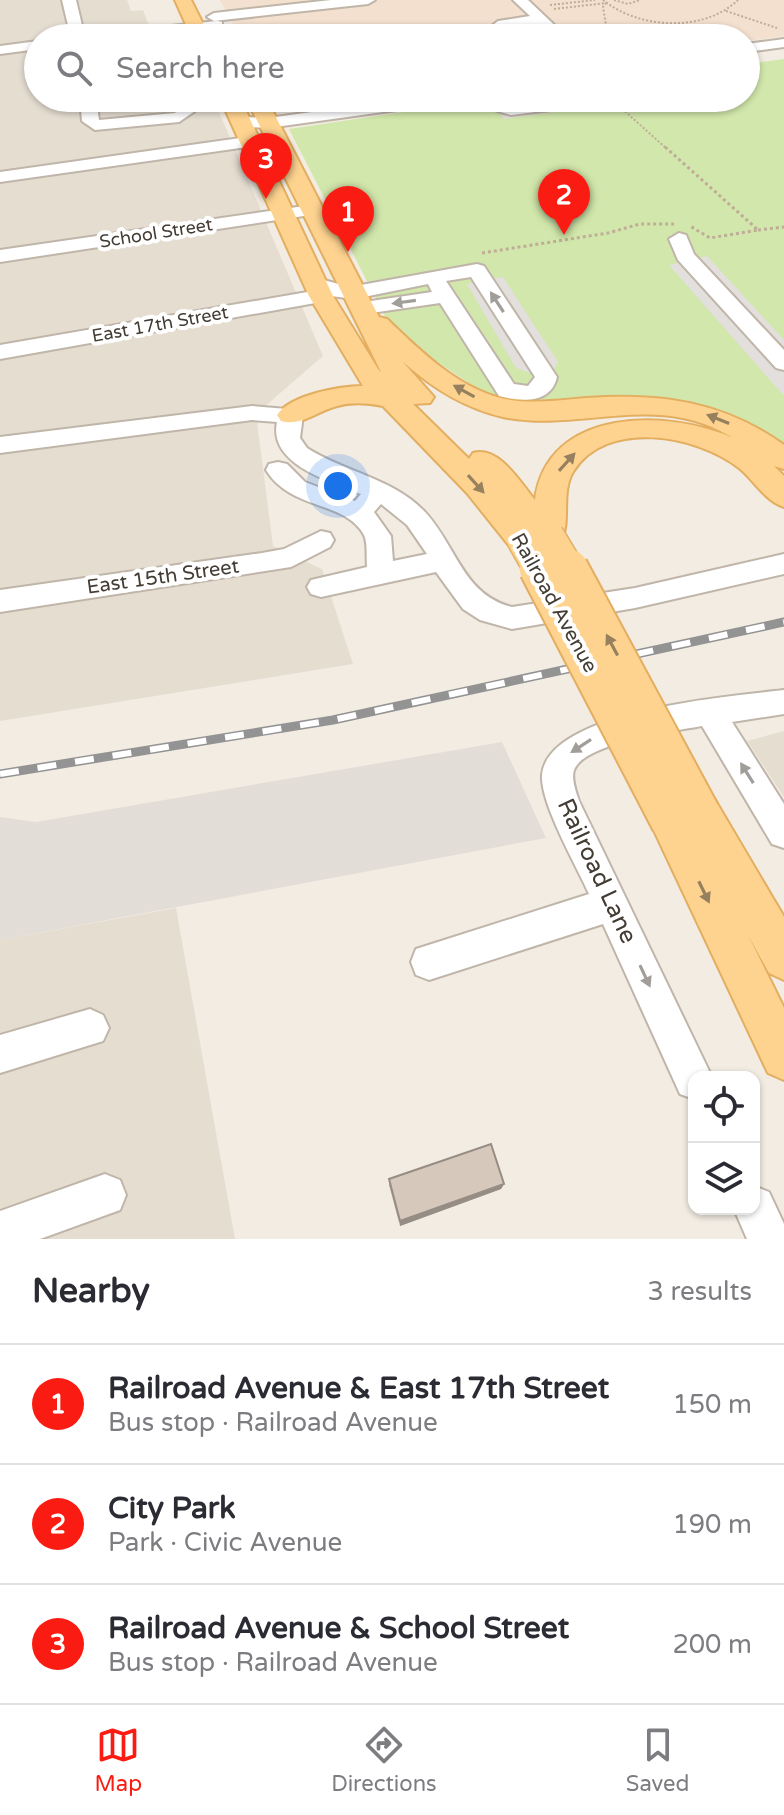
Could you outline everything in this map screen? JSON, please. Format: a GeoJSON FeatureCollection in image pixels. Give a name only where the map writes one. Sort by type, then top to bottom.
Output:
{"type":"FeatureCollection","features":[{"type":"Feature","properties":{"kind":"main road"},"geometry":{"type":"LineString","coordinates":[[183,0],[194,24]]}},
{"type":"Feature","properties":{"kind":"main road"},"geometry":{"type":"LineString","coordinates":[[206,0],[217,24]]}},
{"type":"Feature","properties":{"kind":"main road","name":"Railroad Avenue"},"geometry":{"type":"LineString","coordinates":[[236,112],[319,290],[367,374],[478,486],[535,537]]}},
{"type":"Feature","properties":{"kind":"main road","name":"Railroad Avenue"},"geometry":{"type":"LineString","coordinates":[[266,118],[394,372],[493,469],[535,537],[559,605],[686,817],[784,958]]}},
{"type":"Feature","properties":{"kind":"main road"},"geometry":{"type":"LineString","coordinates":[[357,300],[387,334],[426,365],[465,391],[503,408],[549,410],[651,403],[679,406],[742,429],[784,459]]}},
{"type":"Feature","properties":{"kind":"main road"},"geometry":{"type":"LineString","coordinates":[[291,415],[302,402],[340,373],[352,351]]}},
{"type":"Feature","properties":{"kind":"main road"},"geometry":{"type":"LineString","coordinates":[[291,415],[339,395],[374,395],[392,399]]}},
{"type":"Feature","properties":{"kind":"main road"},"geometry":{"type":"LineString","coordinates":[[535,537],[558,472],[583,446],[601,436],[622,430],[663,427],[702,434],[753,461],[784,496]]}},
{"type":"Feature","properties":{"kind":"main road","name":"Railroad Avenue"},"geometry":{"type":"LineString","coordinates":[[686,817],[784,1057]]}},
{"type":"Feature","properties":{"kind":"street"},"geometry":{"type":"LineString","coordinates":[[69,0],[75,24]]}},
{"type":"Feature","properties":{"kind":"street"},"geometry":{"type":"LineString","coordinates":[[222,24],[246,7],[368,0]]}},
{"type":"Feature","properties":{"kind":"street"},"geometry":{"type":"LineString","coordinates":[[516,11],[540,19]]}},
{"type":"Feature","properties":{"kind":"street"},"geometry":{"type":"LineString","coordinates":[[516,11],[546,24]]}},
{"type":"Feature","properties":{"kind":"street"},"geometry":{"type":"LineString","coordinates":[[760,46],[784,43]]}},
{"type":"Feature","properties":{"kind":"street"},"geometry":{"type":"LineString","coordinates":[[0,50],[24,47]]}},
{"type":"Feature","properties":{"kind":"street"},"geometry":{"type":"LineString","coordinates":[[760,55],[784,52]]}},
{"type":"Feature","properties":{"kind":"street"},"geometry":{"type":"LineString","coordinates":[[89,112],[90,121],[95,125],[179,117],[186,112]]}},
{"type":"Feature","properties":{"kind":"street"},"geometry":{"type":"LineString","coordinates":[[0,177],[245,131],[266,118],[297,112]]}},
{"type":"Feature","properties":{"kind":"street"},"geometry":{"type":"LineString","coordinates":[[245,131],[266,118],[321,112]]}},
{"type":"Feature","properties":{"kind":"street","name":"School Street"},"geometry":{"type":"LineString","coordinates":[[0,256],[311,210]]}},
{"type":"Feature","properties":{"kind":"street"},"geometry":{"type":"LineString","coordinates":[[679,239],[685,256],[784,363]]}},
{"type":"Feature","properties":{"kind":"street","name":"East 17th Street"},"geometry":{"type":"LineString","coordinates":[[0,352],[319,290],[329,285],[357,300],[433,277],[477,270],[546,377],[544,386],[532,393],[507,391],[445,296]]}},
{"type":"Feature","properties":{"kind":"street"},"geometry":{"type":"LineString","coordinates":[[357,300],[445,296],[433,277]]}},
{"type":"Feature","properties":{"kind":"street"},"geometry":{"type":"LineString","coordinates":[[0,445],[252,413],[291,415],[286,428],[291,447],[305,459],[378,491],[414,515],[433,537],[461,592],[488,613],[512,618],[635,598],[784,564]]}},
{"type":"Feature","properties":{"kind":"street"},"geometry":{"type":"LineString","coordinates":[[278,470],[296,488],[360,512],[378,536],[381,574]]}},
{"type":"Feature","properties":{"kind":"street"},"geometry":{"type":"LineString","coordinates":[[360,512],[378,491]]}},
{"type":"Feature","properties":{"kind":"street","name":"East 15th Street"},"geometry":{"type":"LineString","coordinates":[[0,601],[262,563],[291,557],[321,540]]}},
{"type":"Feature","properties":{"kind":"street"},"geometry":{"type":"LineString","coordinates":[[321,587],[445,560]]}},
{"type":"Feature","properties":{"kind":"street","name":"Railroad Lane"},"geometry":{"type":"LineString","coordinates":[[690,1071],[563,802],[556,778],[565,757],[586,740],[709,712],[784,702]]}},
{"type":"Feature","properties":{"kind":"street"},"geometry":{"type":"LineString","coordinates":[[709,712],[784,833]]}},
{"type":"Feature","properties":{"kind":"street"},"geometry":{"type":"LineString","coordinates":[[429,962],[612,904]]}},
{"type":"Feature","properties":{"kind":"street"},"geometry":{"type":"LineString","coordinates":[[0,1054],[90,1028]]}},
{"type":"Feature","properties":{"kind":"street"},"geometry":{"type":"LineString","coordinates":[[0,1232],[105,1195]]}},
{"type":"Feature","properties":{"kind":"street"},"geometry":{"type":"LineString","coordinates":[[758,1215],[769,1239]]}},
{"type":"Feature","properties":{"kind":"path"},"geometry":{"type":"LineString","coordinates":[[549,5],[595,0]]}},
{"type":"Feature","properties":{"kind":"path"},"geometry":{"type":"LineString","coordinates":[[554,9],[613,0],[628,4],[640,0]]}},
{"type":"Feature","properties":{"kind":"path"},"geometry":{"type":"LineString","coordinates":[[604,1],[619,12],[662,22],[696,21],[726,11],[738,0]]}},
{"type":"Feature","properties":{"kind":"path"},"geometry":{"type":"LineString","coordinates":[[604,1],[606,24]]}},
{"type":"Feature","properties":{"kind":"path"},"geometry":{"type":"LineString","coordinates":[[726,11],[783,31]]}},
{"type":"Feature","properties":{"kind":"path"},"geometry":{"type":"LineString","coordinates":[[625,112],[758,230]]}},
{"type":"Feature","properties":{"kind":"path"},"geometry":{"type":"LineString","coordinates":[[433,277],[489,249],[608,233],[640,224],[695,226],[710,238],[784,227]]}},
{"type":"Feature","properties":{"kind":"shaded area"},"geometry":{"type":"Polygon","coordinates":[[[0,0],[127,0],[131,11],[143,10],[148,24],[24,24],[24,112],[219,112],[323,356],[256,414],[273,546],[322,569],[353,664],[0,721],[0,0]]]}},
{"type":"Feature","properties":{"kind":"shaded area"},"geometry":{"type":"Polygon","coordinates":[[[220,0],[784,0],[784,36],[760,39],[760,24],[233,24],[220,0]]]}},
{"type":"Feature","properties":{"kind":"shaded area"},"geometry":{"type":"Polygon","coordinates":[[[498,112],[555,112],[504,119],[498,112]]]}},
{"type":"Feature","properties":{"kind":"shaded area"},"geometry":{"type":"Polygon","coordinates":[[[707,256],[784,340],[784,396],[669,265],[707,256]]]}},
{"type":"Feature","properties":{"kind":"shaded area"},"geometry":{"type":"Polygon","coordinates":[[[503,277],[558,362],[551,374],[538,376],[516,368],[467,284],[503,277]]]}},
{"type":"Feature","properties":{"kind":"shaded area"},"geometry":{"type":"Polygon","coordinates":[[[784,731],[784,797],[747,741],[784,731]]]}},
{"type":"Feature","properties":{"kind":"shaded area"},"geometry":{"type":"Polygon","coordinates":[[[502,742],[546,838],[0,940],[0,817],[36,822],[502,742]]]}},
{"type":"Feature","properties":{"kind":"shaded area"},"geometry":{"type":"Polygon","coordinates":[[[176,908],[235,1239],[0,1239],[0,940],[176,908]]]}},
{"type":"Feature","properties":{"kind":"green space"},"geometry":{"type":"Polygon","coordinates":[[[784,59],[784,449],[722,415],[514,401],[482,391],[466,381],[425,354],[389,324],[289,129],[403,112],[760,112],[760,62],[784,59]]]}},
{"type":"Feature","properties":{"kind":"building"},"geometry":{"type":"Polygon","coordinates":[[[491,1144],[504,1184],[400,1221],[389,1179],[491,1144]]]}},
{"type":"Feature","properties":{"kind":"railway"},"geometry":{"type":"LineString","coordinates":[[0,774],[333,720],[784,622]]}},
{"type":"Feature","properties":{"kind":"place","name":"Railroad Avenue & School Street"},"geometry":{"type":"Point","coordinates":[266,199]}},
{"type":"Feature","properties":{"kind":"place","name":"City Park"},"geometry":{"type":"Point","coordinates":[564,235]}},
{"type":"Feature","properties":{"kind":"place","name":"Railroad Avenue & East 17th Street"},"geometry":{"type":"Point","coordinates":[348,252]}}]}
